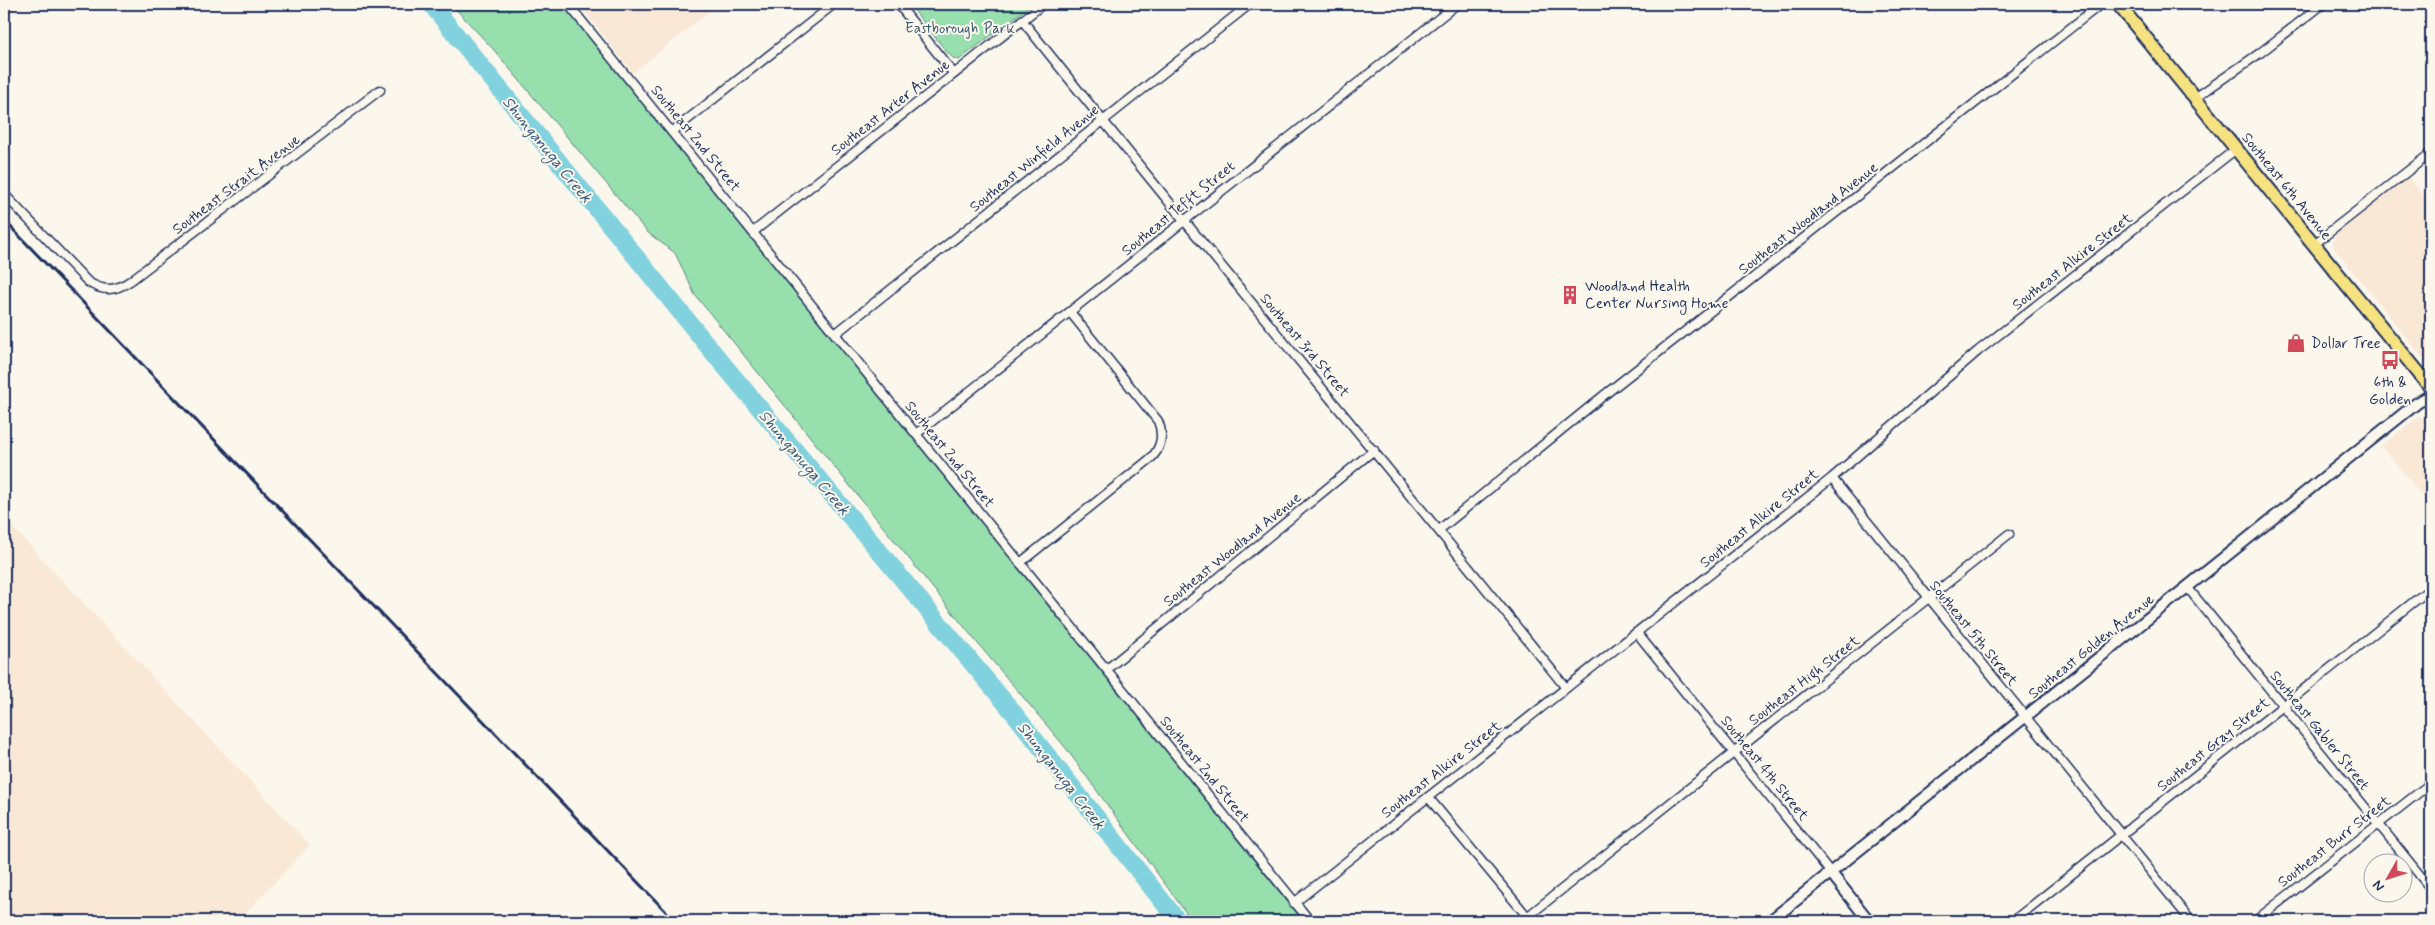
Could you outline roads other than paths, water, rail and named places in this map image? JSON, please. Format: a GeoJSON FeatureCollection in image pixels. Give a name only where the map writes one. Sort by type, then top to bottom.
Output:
{"type":"FeatureCollection","features":[{"type":"Feature","properties":{"kind":"main road","name":"Southeast 6th Avenue"},"geometry":{"type":"LineString","coordinates":[[2118,4],[2374,320],[2393,338],[2431,388]]}},
{"type":"Feature","properties":{"kind":"street","name":"Southeast 2nd Street"},"geometry":{"type":"LineString","coordinates":[[568,4],[673,131],[1310,921]]}},
{"type":"Feature","properties":{"kind":"street"},"geometry":{"type":"LineString","coordinates":[[673,131],[834,4]]}},
{"type":"Feature","properties":{"kind":"street"},"geometry":{"type":"LineString","coordinates":[[898,4],[954,74]]}},
{"type":"Feature","properties":{"kind":"street","name":"Southeast Arter Avenue"},"geometry":{"type":"LineString","coordinates":[[753,232],[1043,4]]}},
{"type":"Feature","properties":{"kind":"street","name":"Southeast Winfield Avenue"},"geometry":{"type":"LineString","coordinates":[[835,334],[1250,4]]}},
{"type":"Feature","properties":{"kind":"street","name":"Southeast Tefft Street"},"geometry":{"type":"LineString","coordinates":[[916,434],[1457,4]]}},
{"type":"Feature","properties":{"kind":"street","name":"Southeast Woodland Avenue"},"geometry":{"type":"LineString","coordinates":[[1439,530],[1604,396],[2101,4]]}},
{"type":"Feature","properties":{"kind":"street"},"geometry":{"type":"LineString","coordinates":[[2195,98],[2260,53],[2323,4]]}},
{"type":"Feature","properties":{"kind":"street","name":"Southeast 3rd Street"},"geometry":{"type":"LineString","coordinates":[[1022,20],[1183,222],[1374,450],[1566,688]]}},
{"type":"Feature","properties":{"kind":"street","name":"Southeast Strait Avenue"},"geometry":{"type":"LineString","coordinates":[[4,194],[88,282],[104,290],[114,289],[130,282],[380,90]]}},
{"type":"Feature","properties":{"kind":"street","name":"Southeast Alkire Street"},"geometry":{"type":"LineString","coordinates":[[1294,902],[1832,478],[1978,351],[2236,149]]}},
{"type":"Feature","properties":{"kind":"street"},"geometry":{"type":"LineString","coordinates":[[2313,245],[2431,153]]}},
{"type":"Feature","properties":{"kind":"street"},"geometry":{"type":"LineString","coordinates":[[1020,563],[1150,459],[1157,451],[1160,441],[1158,421],[1070,312]]}},
{"type":"Feature","properties":{"kind":"street","name":"Southeast Golden Avenue"},"geometry":{"type":"LineString","coordinates":[[1770,921],[2026,718],[2417,403],[2431,395]]}},
{"type":"Feature","properties":{"kind":"street","name":"Southeast Woodland Avenue"},"geometry":{"type":"LineString","coordinates":[[1107,669],[1374,450]]}},
{"type":"Feature","properties":{"kind":"street","name":"Southeast 5th Street"},"geometry":{"type":"LineString","coordinates":[[1832,478],[2191,921]]}},
{"type":"Feature","properties":{"kind":"street","name":"Southeast High Street"},"geometry":{"type":"LineString","coordinates":[[1526,920],[2009,534]]}},
{"type":"Feature","properties":{"kind":"street","name":"Southeast Gabler Street"},"geometry":{"type":"LineString","coordinates":[[2188,588],[2431,889]]}},
{"type":"Feature","properties":{"kind":"street","name":"Southeast Gray Street"},"geometry":{"type":"LineString","coordinates":[[2012,921],[2431,588]]}},
{"type":"Feature","properties":{"kind":"street","name":"Southeast 4th Street"},"geometry":{"type":"LineString","coordinates":[[1637,633],[1869,921]]}},
{"type":"Feature","properties":{"kind":"street","name":"Southeast Burr Street"},"geometry":{"type":"LineString","coordinates":[[2255,921],[2431,784]]}},
{"type":"Feature","properties":{"kind":"street"},"geometry":{"type":"LineString","coordinates":[[1428,797],[1526,920]]}},
{"type":"Feature","properties":{"kind":"waterway","name":"Shunganuga Creek"},"geometry":{"type":"LineString","coordinates":[[431,4],[712,351],[1013,712],[1178,921]]}},
{"type":"Feature","properties":{"kind":"railway"},"geometry":{"type":"LineString","coordinates":[[4,220],[675,921]]}},
{"type":"Feature","properties":{"kind":"place","name":"Woodland Health Center Nursing Home"},"geometry":{"type":"Point","coordinates":[1570,295]}},
{"type":"Feature","properties":{"kind":"place","name":"Dollar Tree"},"geometry":{"type":"Point","coordinates":[2296,343]}},
{"type":"Feature","properties":{"kind":"place","name":"6th & Golden"},"geometry":{"type":"Point","coordinates":[2390,360]}},
{"type":"Feature","properties":{"kind":"park label","name":"Eastborough Park"},"geometry":{"type":"Point","coordinates":[960,28]}}]}
